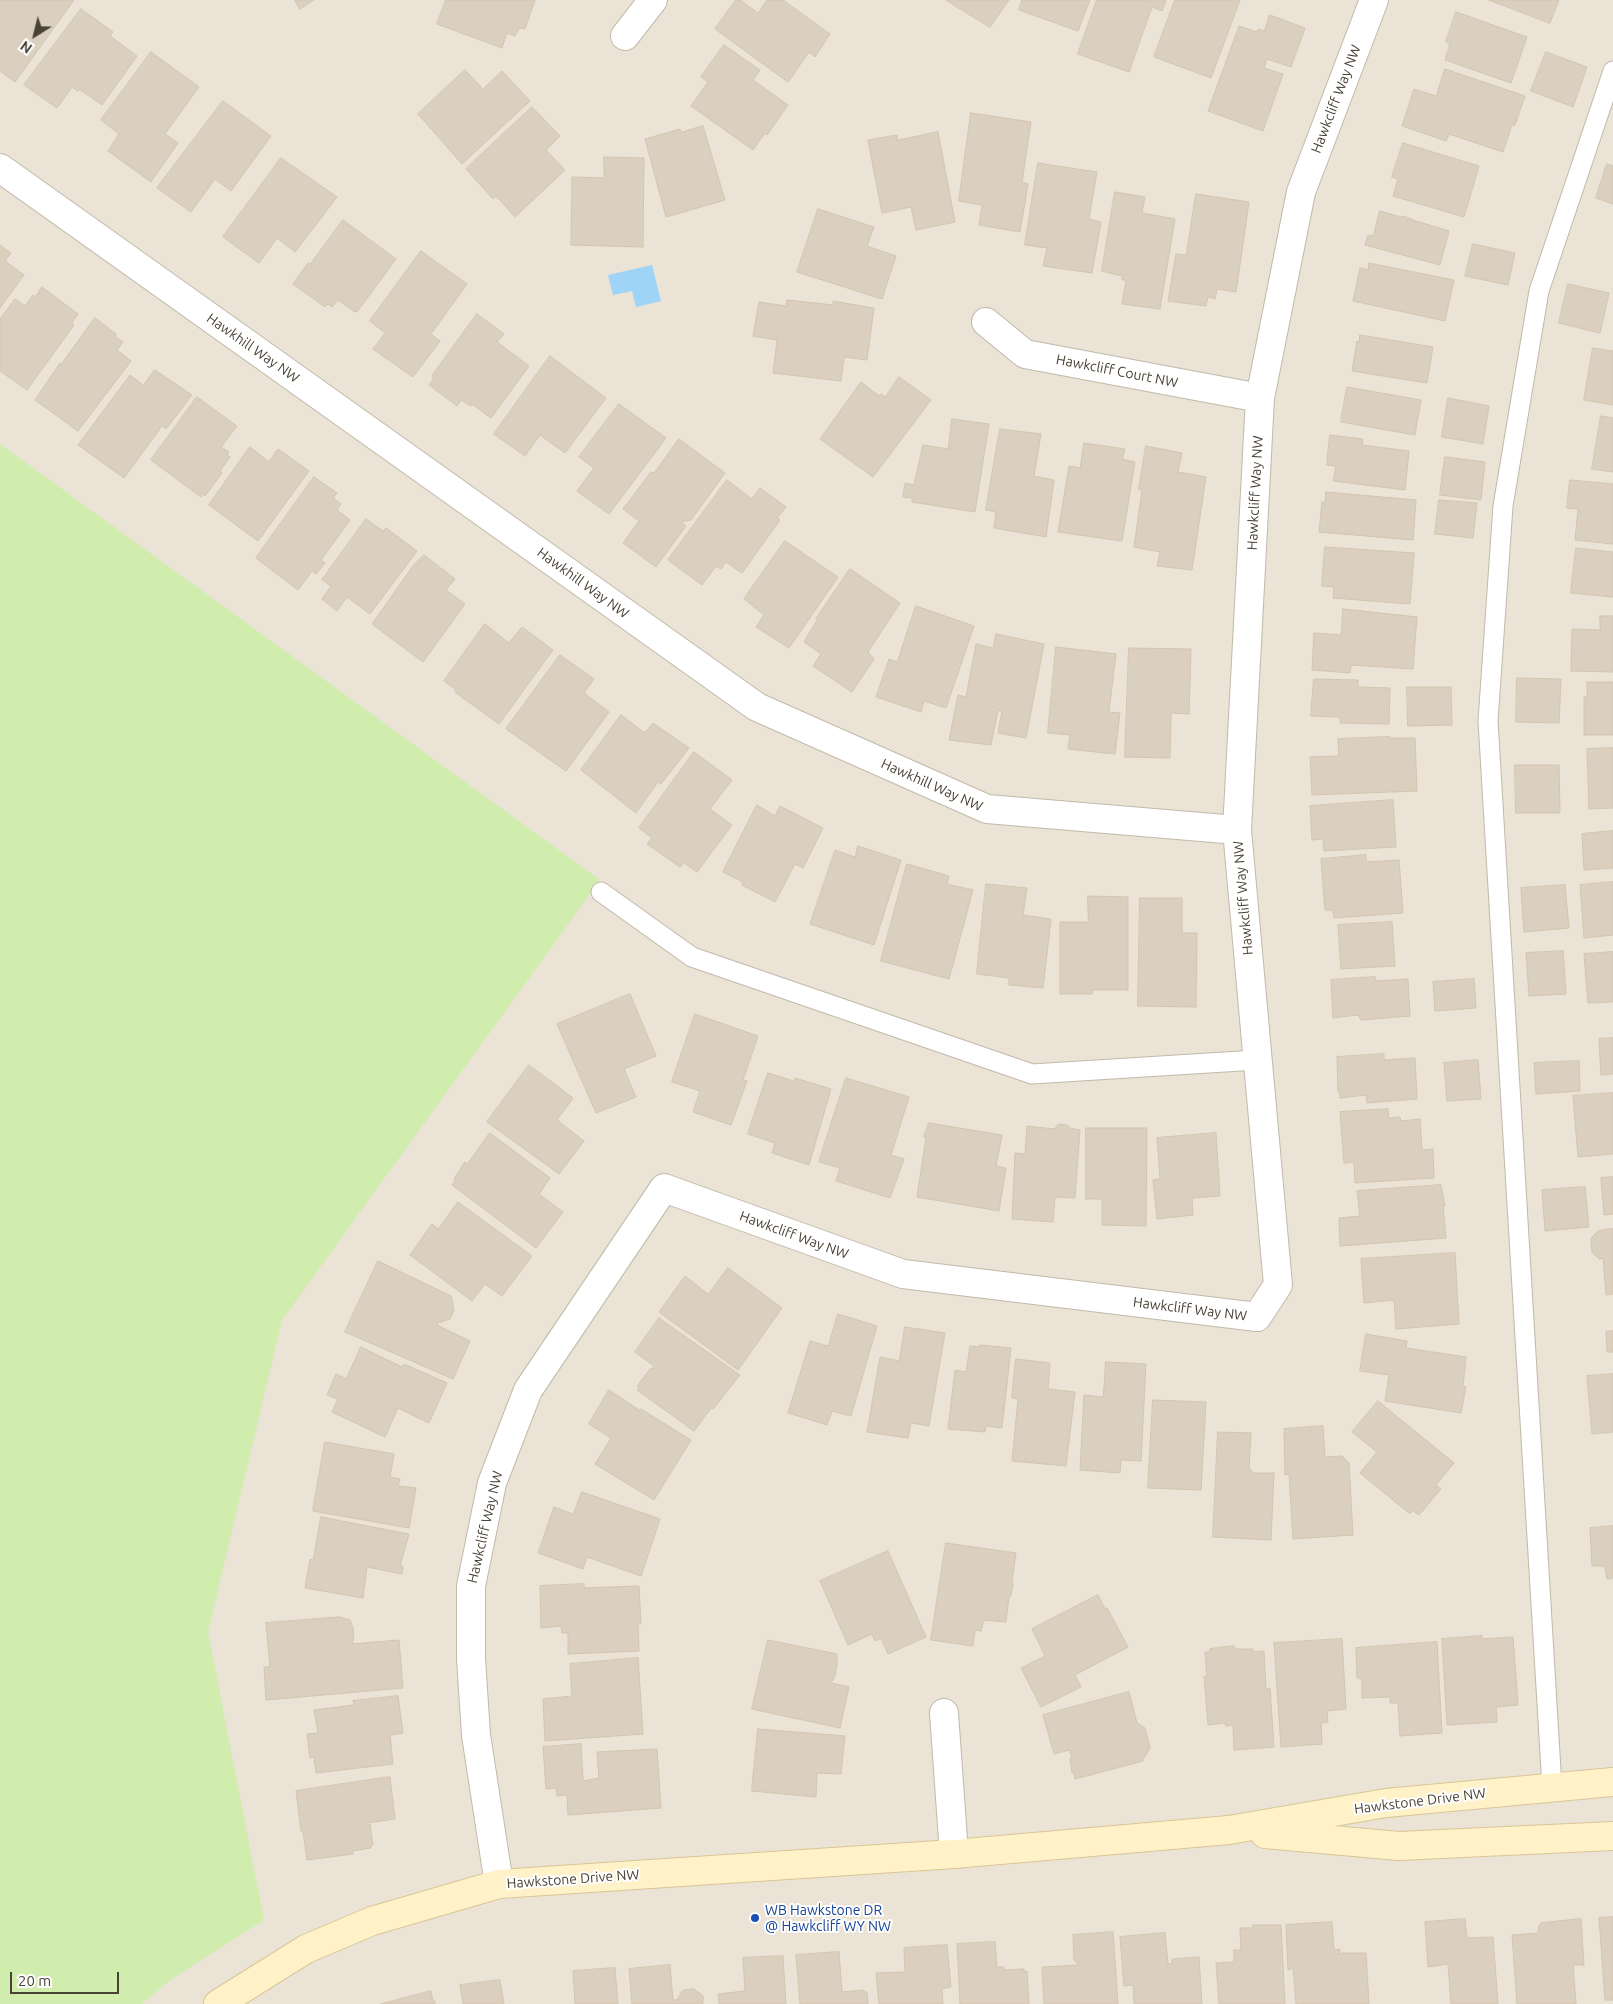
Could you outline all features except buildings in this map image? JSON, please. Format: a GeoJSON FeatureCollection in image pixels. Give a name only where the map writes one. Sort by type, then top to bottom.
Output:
{"type":"FeatureCollection","features":[{"type":"Feature","properties":{"kind":"street"},"geometry":{"type":"LineString","coordinates":[[625,36],[652,0]]}},
{"type":"Feature","properties":{"kind":"street","name":"Hawkcliff Way NW"},"geometry":{"type":"LineString","coordinates":[[499,1884],[476,1735],[471,1659],[471,1586],[492,1483],[528,1390],[664,1188],[903,1274],[1258,1317],[1278,1285],[1237,830],[1260,398],[1301,192],[1374,0]]}},
{"type":"Feature","properties":{"kind":"street","name":"Hawkhill Way NW"},"geometry":{"type":"LineString","coordinates":[[0,168],[757,707],[987,809],[1237,830]]}},
{"type":"Feature","properties":{"kind":"street","name":"Hawkcliff Court NW"},"geometry":{"type":"LineString","coordinates":[[986,322],[1025,354],[1260,398]]}},
{"type":"Feature","properties":{"kind":"street"},"geometry":{"type":"LineString","coordinates":[[944,1713],[954,1854]]}},
{"type":"Feature","properties":{"kind":"street","name":"Hawkstone Drive NW"},"geometry":{"type":"LineString","coordinates":[[218,2004],[306,1949],[372,1921],[499,1884],[954,1854],[1229,1830],[1386,1803],[1613,1782]]}},
{"type":"Feature","properties":{"kind":"street","name":"Hawkstone Drive NW"},"geometry":{"type":"LineString","coordinates":[[1229,1830],[1399,1846],[1613,1836]]}},
{"type":"Feature","properties":{"kind":"lane"},"geometry":{"type":"LineString","coordinates":[[1552,1787],[1488,721],[1503,506],[1539,291],[1613,71]]}},
{"type":"Feature","properties":{"kind":"lane"},"geometry":{"type":"LineString","coordinates":[[601,892],[692,957],[1032,1074],[1258,1060]]}},
{"type":"Feature","properties":{"kind":"shaded area"},"geometry":{"type":"Polygon","coordinates":[[[0,0],[1613,0],[1613,2004],[0,2004],[0,0]]]}},
{"type":"Feature","properties":{"kind":"green space"},"geometry":{"type":"Polygon","coordinates":[[[0,444],[600,880],[282,1320],[208,1632],[264,1920],[170,1980],[142,2004],[0,2004],[0,444]]]}},
{"type":"Feature","properties":{"kind":"water"},"geometry":{"type":"Polygon","coordinates":[[[652,265],[661,301],[636,307],[632,291],[613,295],[608,275],[652,265]]]}},
{"type":"Feature","properties":{"kind":"place","name":"WB Hawkstone DR @ Hawkcliff WY NW"},"geometry":{"type":"Point","coordinates":[755,1918]}}]}
